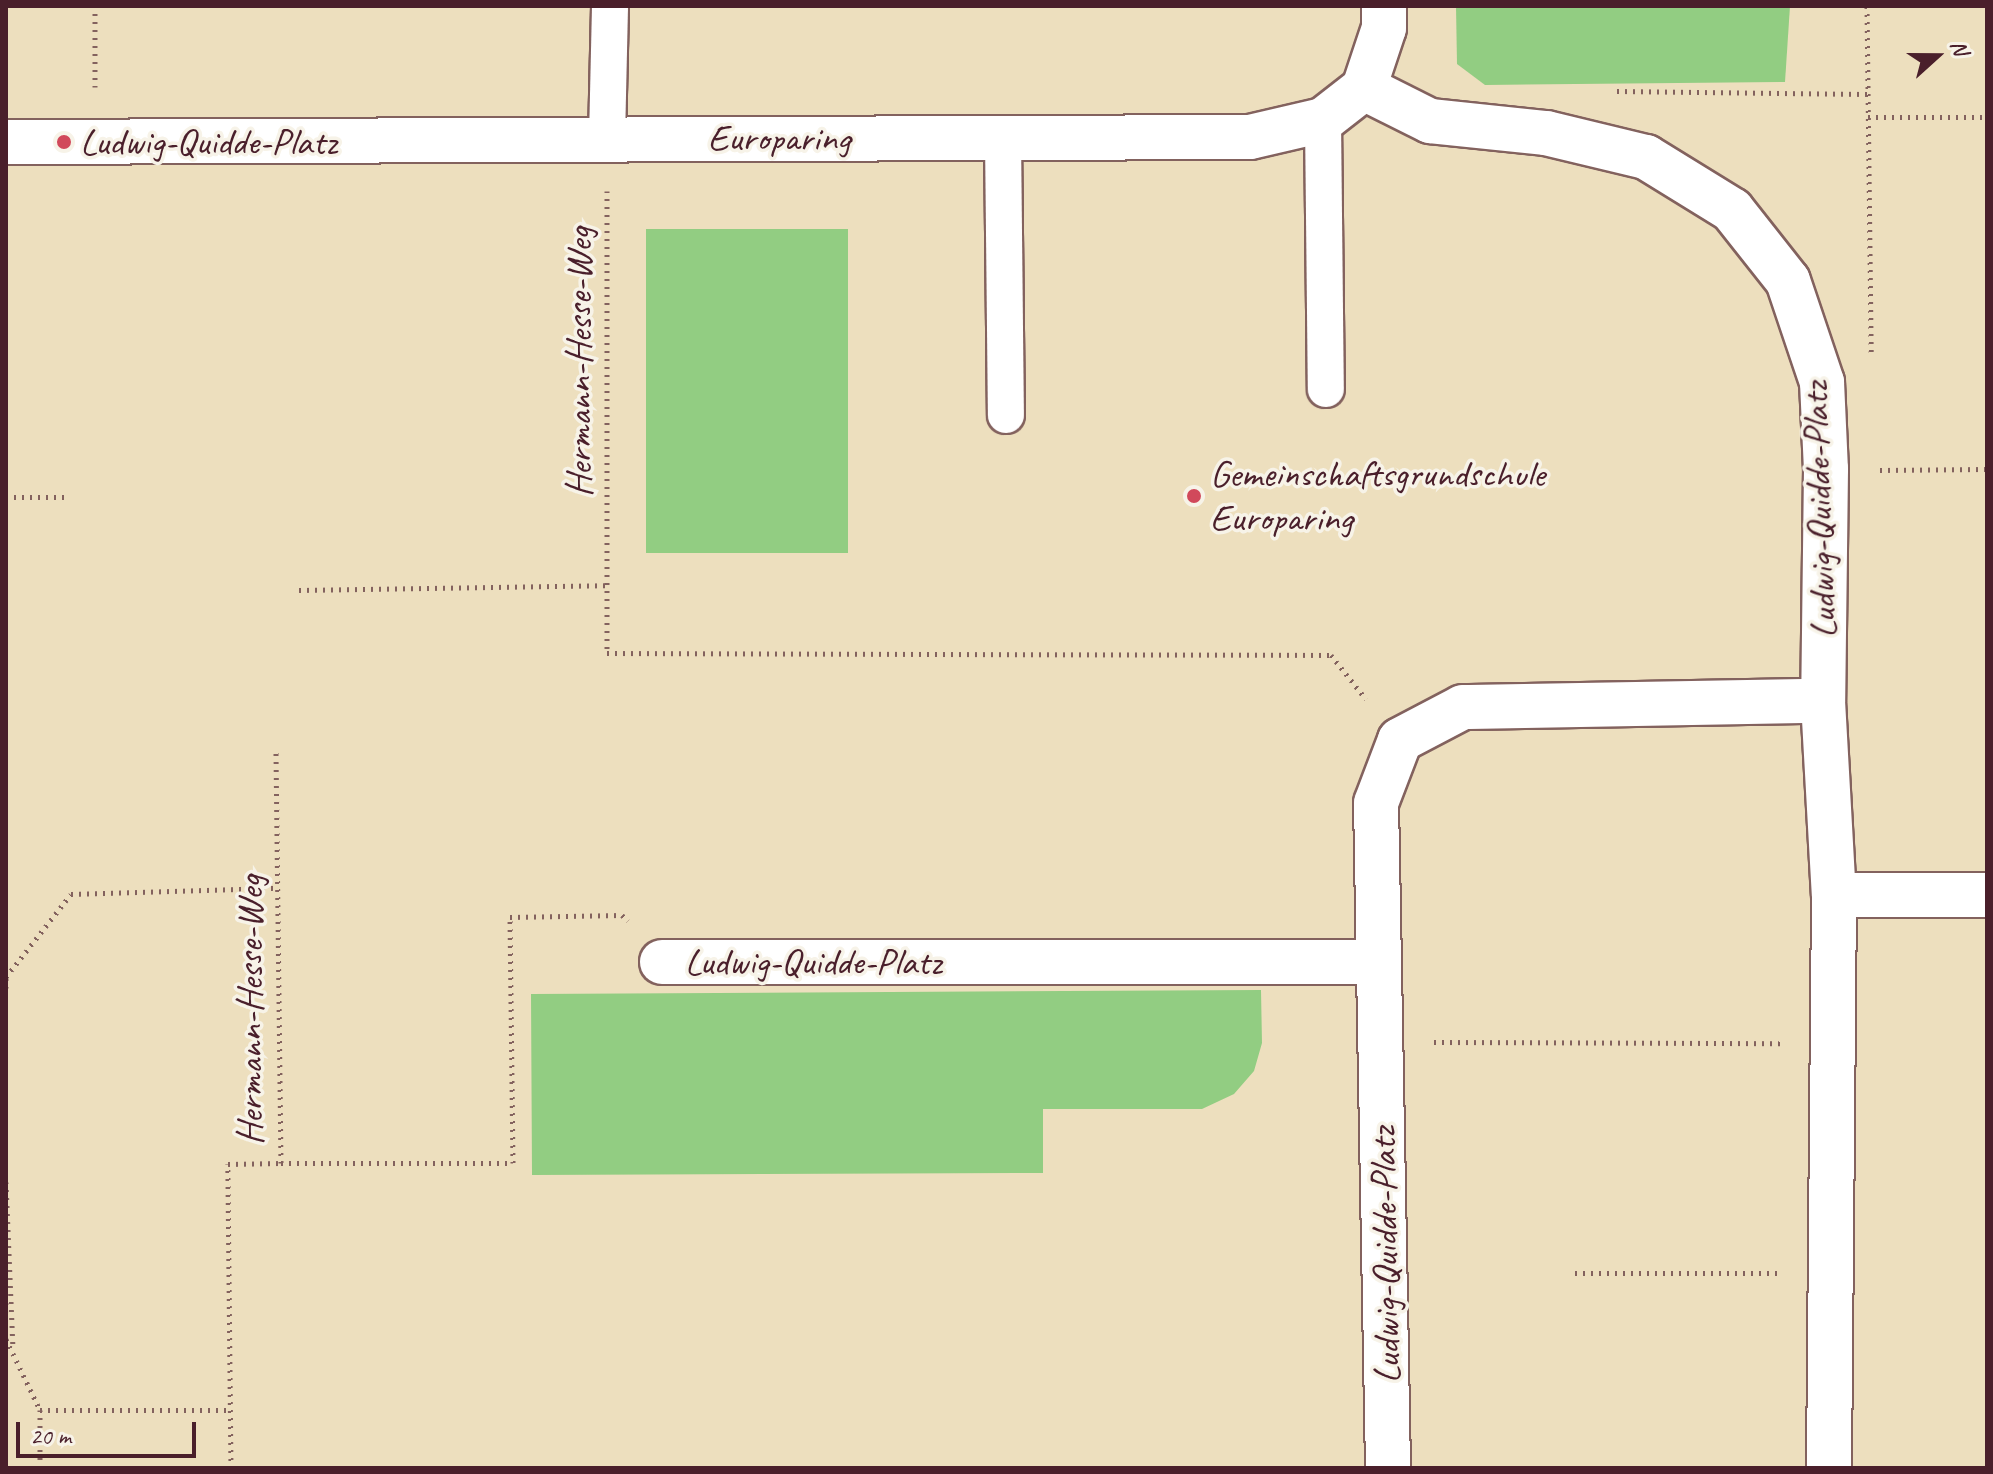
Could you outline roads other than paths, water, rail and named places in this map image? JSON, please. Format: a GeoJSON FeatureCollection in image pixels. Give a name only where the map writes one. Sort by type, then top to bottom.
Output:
{"type":"FeatureCollection","features":[{"type":"Feature","properties":{"kind":"street"},"geometry":{"type":"LineString","coordinates":[[1364,88],[1384,28],[1384,6]]}},
{"type":"Feature","properties":{"kind":"street","name":"Europaring"},"geometry":{"type":"LineString","coordinates":[[6,142],[1250,137],[1323,120],[1364,88]]}},
{"type":"Feature","properties":{"kind":"street","name":"Ludwig-Quidde-Platz"},"geometry":{"type":"LineString","coordinates":[[1364,88],[1430,121],[1546,133],[1646,157],[1732,210],[1788,281],[1822,382],[1826,469],[1823,701],[1834,895],[1829,1043],[1829,1468]]}},
{"type":"Feature","properties":{"kind":"street","name":"Ludwig-Quidde-Platz"},"geometry":{"type":"LineString","coordinates":[[1388,1468],[1381,1043],[1375,962],[1376,803],[1400,740],[1463,707],[1823,701]]}},
{"type":"Feature","properties":{"kind":"street"},"geometry":{"type":"LineString","coordinates":[[1834,895],[1987,895]]}},
{"type":"Feature","properties":{"kind":"street","name":"Ludwig-Quidde-Platz"},"geometry":{"type":"LineString","coordinates":[[662,962],[1375,962]]}},
{"type":"Feature","properties":{"kind":"lane"},"geometry":{"type":"LineString","coordinates":[[607,139],[610,6]]}},
{"type":"Feature","properties":{"kind":"lane"},"geometry":{"type":"LineString","coordinates":[[1323,120],[1326,389]]}},
{"type":"Feature","properties":{"kind":"lane"},"geometry":{"type":"LineString","coordinates":[[1003,137],[1006,415]]}},
{"type":"Feature","properties":{"kind":"place","name":"Ludwig-Quidde-Platz"},"geometry":{"type":"Point","coordinates":[64,142]}},
{"type":"Feature","properties":{"kind":"place","name":"Gemeinschaftsgrundschule Europaring"},"geometry":{"type":"Point","coordinates":[1194,496]}}]}
